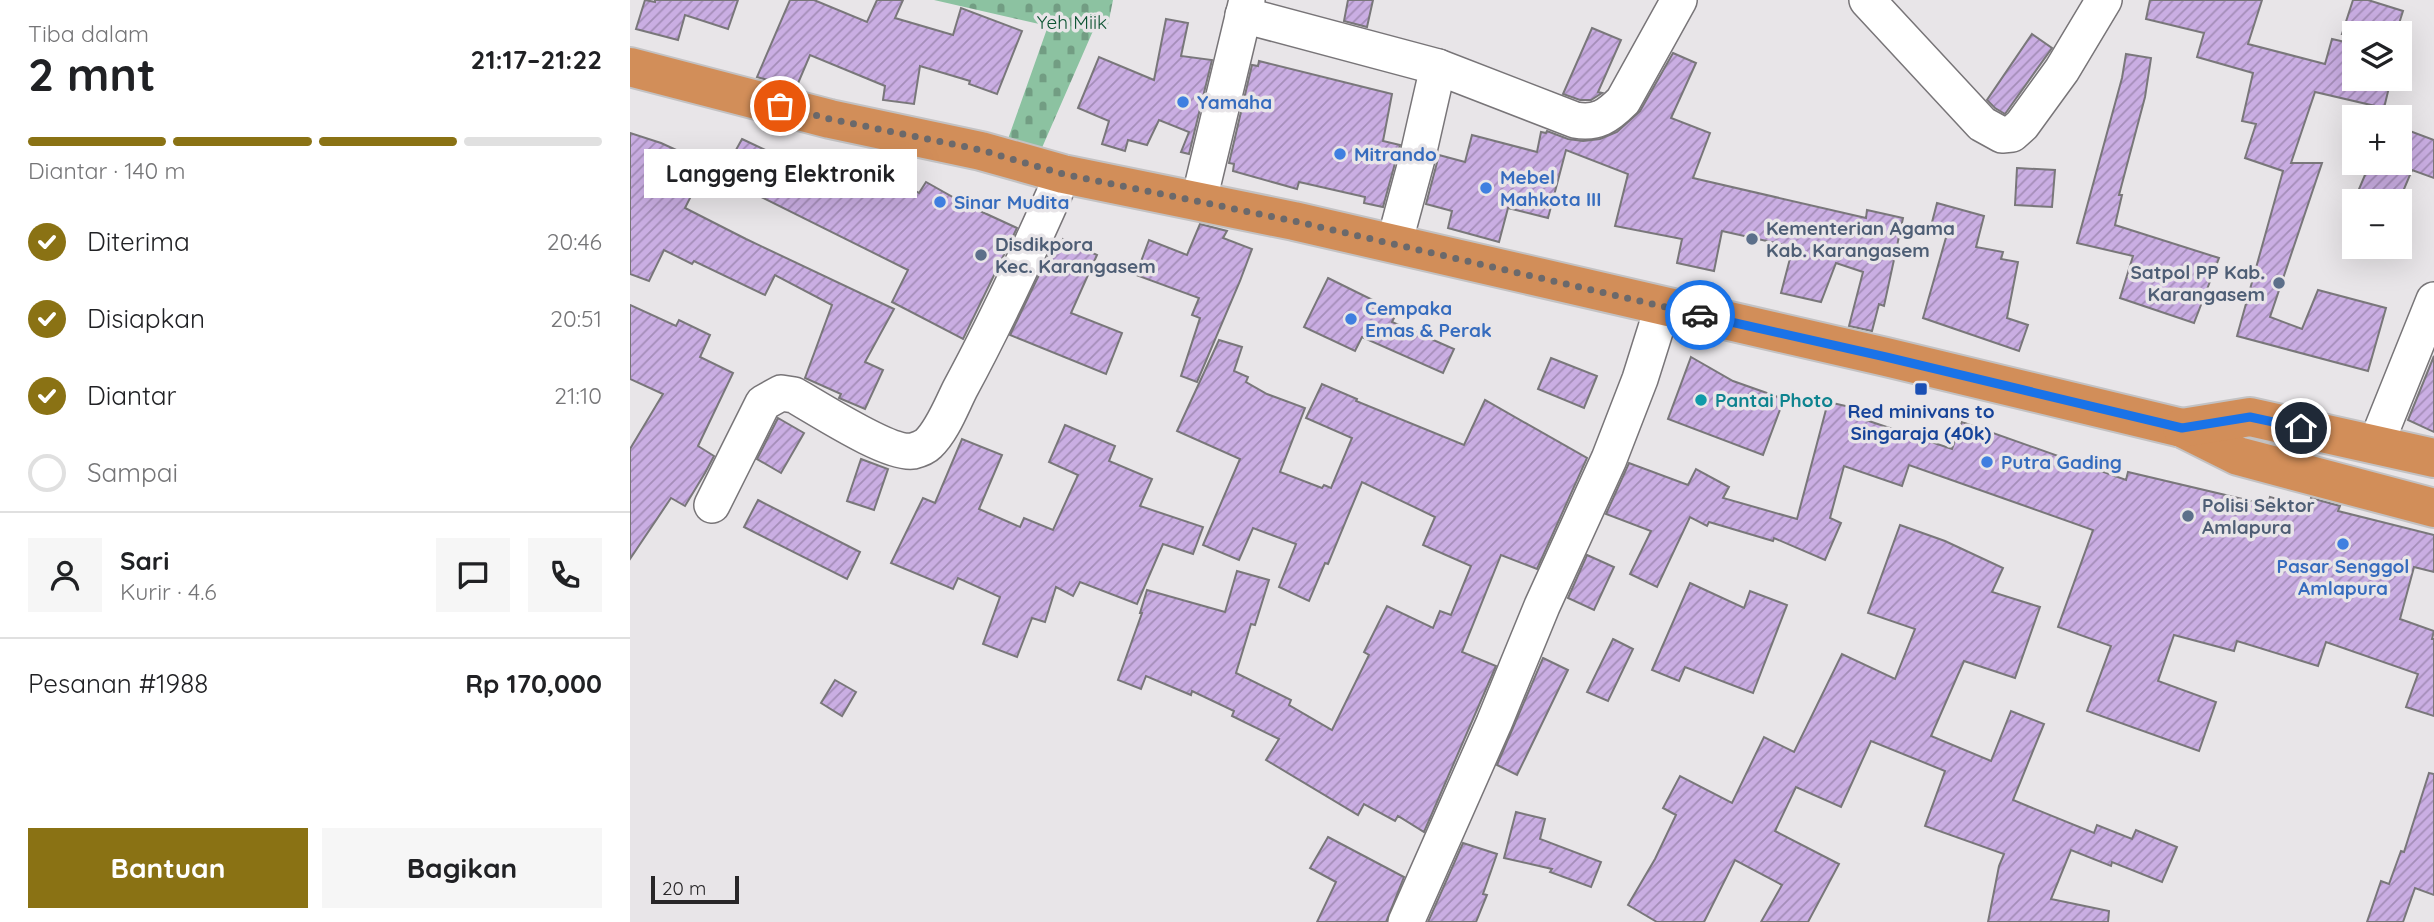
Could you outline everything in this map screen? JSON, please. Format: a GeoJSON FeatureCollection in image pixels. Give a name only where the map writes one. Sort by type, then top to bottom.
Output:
{"type":"FeatureCollection","features":[{"type":"Feature","properties":{"kind":"highway"},"geometry":{"type":"LineString","coordinates":[[630,67],[830,119],[981,150],[1063,174],[1199,200],[1394,244],[2182,428],[2238,456],[2434,508]]}},
{"type":"Feature","properties":{"kind":"highway"},"geometry":{"type":"LineString","coordinates":[[2182,428],[2250,417],[2434,458]]}},
{"type":"Feature","properties":{"kind":"street"},"geometry":{"type":"LineString","coordinates":[[1199,200],[1245,8],[1438,67],[1589,123],[1610,113],[1623,101],[1679,0]]}},
{"type":"Feature","properties":{"kind":"street"},"geometry":{"type":"LineString","coordinates":[[1867,0],[1982,124],[2002,135],[2011,134],[2022,125],[2062,70],[2104,0]]}},
{"type":"Feature","properties":{"kind":"street"},"geometry":{"type":"LineString","coordinates":[[1394,244],[1438,67]]}},
{"type":"Feature","properties":{"kind":"street"},"geometry":{"type":"LineString","coordinates":[[712,505],[763,403],[781,393],[794,396],[883,445],[914,451],[927,445],[939,429],[982,348],[1063,174]]}},
{"type":"Feature","properties":{"kind":"street"},"geometry":{"type":"LineString","coordinates":[[2376,444],[2434,300]]}},
{"type":"Feature","properties":{"kind":"street"},"geometry":{"type":"LineString","coordinates":[[1406,922],[1494,723],[1542,606],[1609,459],[1640,379],[1663,306]]}},
{"type":"Feature","properties":{"kind":"green space","name":"Yeh Miik"},"geometry":{"type":"Polygon","coordinates":[[[934,0],[1113,0],[1108,25],[1096,24],[1041,150],[1008,139],[1048,26],[934,0]]]}},
{"type":"Feature","properties":{"kind":"building"},"geometry":{"type":"Polygon","coordinates":[[[645,0],[738,0],[728,29],[685,15],[678,40],[636,29],[645,0]]]}},
{"type":"Feature","properties":{"kind":"building"},"geometry":{"type":"Polygon","coordinates":[[[790,0],[814,0],[867,22],[877,0],[903,0],[895,18],[953,35],[961,8],[1022,31],[997,94],[969,84],[970,81],[920,66],[914,104],[883,100],[885,86],[810,55],[796,88],[757,77],[790,0]]]}},
{"type":"Feature","properties":{"kind":"building"},"geometry":{"type":"Polygon","coordinates":[[[1348,0],[1373,0],[1367,27],[1344,21],[1348,0]]]}},
{"type":"Feature","properties":{"kind":"building"},"geometry":{"type":"Polygon","coordinates":[[[2150,0],[2262,0],[2248,44],[2325,64],[2332,39],[2342,41],[2342,91],[2388,91],[2385,105],[2371,105],[2315,92],[2291,163],[2322,163],[2270,317],[2302,329],[2318,290],[2386,308],[2368,371],[2237,336],[2283,171],[2245,158],[2256,124],[2242,121],[2253,73],[2197,57],[2204,33],[2146,19],[2150,0]]]}},
{"type":"Feature","properties":{"kind":"building"},"geometry":{"type":"Polygon","coordinates":[[[2353,0],[2368,0],[2403,11],[2400,21],[2346,21],[2353,0]]]}},
{"type":"Feature","properties":{"kind":"building"},"geometry":{"type":"Polygon","coordinates":[[[1166,19],[1188,23],[1181,56],[1212,60],[1189,154],[1181,152],[1189,132],[1159,120],[1147,145],[1128,140],[1125,151],[1102,144],[1109,121],[1078,108],[1099,57],[1154,80],[1166,19]]]}},
{"type":"Feature","properties":{"kind":"building"},"geometry":{"type":"Polygon","coordinates":[[[1592,28],[1621,40],[1598,92],[1602,93],[1591,100],[1580,100],[1563,94],[1592,28]]]}},
{"type":"Feature","properties":{"kind":"building"},"geometry":{"type":"Polygon","coordinates":[[[2032,34],[2052,48],[2005,114],[1987,100],[2032,34]]]}},
{"type":"Feature","properties":{"kind":"building"},"geometry":{"type":"Polygon","coordinates":[[[1673,53],[1696,63],[1671,118],[1710,133],[1693,178],[1866,218],[1867,210],[1903,218],[1884,306],[1879,304],[1872,331],[1849,326],[1863,272],[1836,263],[1821,302],[1781,293],[1793,247],[1722,231],[1714,271],[1677,263],[1682,239],[1615,226],[1628,174],[1566,150],[1548,218],[1508,208],[1499,242],[1448,228],[1452,211],[1426,204],[1439,155],[1465,162],[1472,135],[1537,152],[1541,132],[1547,131],[1583,141],[1600,139],[1617,132],[1640,111],[1673,53]]]}},
{"type":"Feature","properties":{"kind":"building"},"geometry":{"type":"Polygon","coordinates":[[[2126,54],[2151,58],[2145,97],[2119,195],[2122,195],[2115,225],[2219,258],[2194,323],[2120,298],[2133,256],[2077,243],[2122,78],[2126,54]]]}},
{"type":"Feature","properties":{"kind":"building"},"geometry":{"type":"Polygon","coordinates":[[[1259,61],[1392,94],[1383,141],[1400,145],[1383,207],[1364,203],[1365,197],[1299,182],[1297,189],[1233,171],[1234,164],[1229,163],[1252,65],[1258,66],[1259,61]]]}},
{"type":"Feature","properties":{"kind":"building"},"geometry":{"type":"Polygon","coordinates":[[[2412,132],[2434,140],[2434,178],[2412,170],[2412,132]]]}},
{"type":"Feature","properties":{"kind":"building"},"geometry":{"type":"Polygon","coordinates":[[[630,133],[661,143],[707,164],[685,208],[894,309],[865,362],[883,370],[865,409],[839,398],[841,394],[805,378],[832,305],[775,275],[765,295],[694,261],[692,264],[664,250],[649,281],[630,274],[630,133]]]}},
{"type":"Feature","properties":{"kind":"building"},"geometry":{"type":"Polygon","coordinates":[[[742,139],[837,184],[844,169],[877,183],[881,174],[919,193],[926,182],[1017,228],[963,339],[892,302],[908,270],[721,177],[742,139]]]}},
{"type":"Feature","properties":{"kind":"building"},"geometry":{"type":"Polygon","coordinates":[[[2017,168],[2055,170],[2052,207],[2015,205],[2017,168]]]}},
{"type":"Feature","properties":{"kind":"building"},"geometry":{"type":"Polygon","coordinates":[[[2365,175],[2410,175],[2404,189],[2359,189],[2365,175]]]}},
{"type":"Feature","properties":{"kind":"building"},"geometry":{"type":"Polygon","coordinates":[[[1937,203],[1984,216],[1976,247],[2003,252],[2001,259],[2018,262],[2007,318],[2028,325],[2019,351],[1923,318],[1947,234],[1930,230],[1937,203]]]}},
{"type":"Feature","properties":{"kind":"building"},"geometry":{"type":"Polygon","coordinates":[[[1200,224],[1227,231],[1223,238],[1252,249],[1197,382],[1181,376],[1200,318],[1192,315],[1199,298],[1136,275],[1149,240],[1187,255],[1200,224]]]}},
{"type":"Feature","properties":{"kind":"building"},"geometry":{"type":"Polygon","coordinates":[[[1063,239],[1097,255],[1071,313],[1122,333],[1106,374],[1010,335],[1053,246],[1059,249],[1063,239]]]}},
{"type":"Feature","properties":{"kind":"building","name":"Cempaka Emas & Perak"},"geometry":{"type":"Polygon","coordinates":[[[1328,278],[1397,312],[1392,322],[1454,349],[1443,373],[1362,337],[1355,351],[1304,327],[1328,278]]]}},
{"type":"Feature","properties":{"kind":"building"},"geometry":{"type":"Polygon","coordinates":[[[630,305],[676,326],[679,320],[710,335],[700,357],[733,373],[698,446],[714,456],[705,473],[685,506],[671,498],[630,559],[630,449],[663,394],[630,379],[630,305]]]}},
{"type":"Feature","properties":{"kind":"building"},"geometry":{"type":"Polygon","coordinates":[[[1219,340],[1242,347],[1234,371],[1248,377],[1246,382],[1267,394],[1305,408],[1280,472],[1322,488],[1324,485],[1331,488],[1352,438],[1306,418],[1322,384],[1357,399],[1356,401],[1464,445],[1485,400],[1587,458],[1537,569],[1501,555],[1462,652],[1496,666],[1424,832],[1398,816],[1395,821],[1364,804],[1358,815],[1266,760],[1279,739],[1232,716],[1234,711],[1192,691],[1191,695],[1146,676],[1141,689],[1118,680],[1142,613],[1147,590],[1225,612],[1237,571],[1269,580],[1255,625],[1251,624],[1236,673],[1291,700],[1289,705],[1332,730],[1369,655],[1364,652],[1387,606],[1433,628],[1440,611],[1451,615],[1471,566],[1423,545],[1435,517],[1362,482],[1328,564],[1325,563],[1309,601],[1279,587],[1296,544],[1253,528],[1239,560],[1203,545],[1240,459],[1177,431],[1219,340]]]}},
{"type":"Feature","properties":{"kind":"building"},"geometry":{"type":"Polygon","coordinates":[[[2434,356],[2434,432],[2408,420],[2434,356]]]}},
{"type":"Feature","properties":{"kind":"building"},"geometry":{"type":"Polygon","coordinates":[[[1691,357],[1733,381],[1784,399],[1763,455],[1668,419],[1691,357]]]}},
{"type":"Feature","properties":{"kind":"building"},"geometry":{"type":"Polygon","coordinates":[[[1551,358],[1597,376],[1584,408],[1538,389],[1551,358]]]}},
{"type":"Feature","properties":{"kind":"building"},"geometry":{"type":"Polygon","coordinates":[[[1828,402],[1859,409],[1857,417],[1952,449],[1962,422],[2126,480],[2128,472],[2268,505],[2270,497],[2308,508],[2311,498],[2340,506],[2338,511],[2434,535],[2434,572],[2414,567],[2400,619],[2434,631],[2434,716],[2406,707],[2418,674],[2326,642],[2318,666],[2237,641],[2234,651],[2174,635],[2158,681],[2216,702],[2199,751],[2087,711],[2111,646],[2058,627],[2093,530],[1909,465],[1902,486],[1844,466],[1830,518],[1841,523],[1825,560],[1774,538],[1773,541],[1709,522],[1707,526],[1690,517],[1657,587],[1630,574],[1651,531],[1606,514],[1629,463],[1688,485],[1696,469],[1729,487],[1723,498],[1797,519],[1828,402]]]}},
{"type":"Feature","properties":{"kind":"building"},"geometry":{"type":"Polygon","coordinates":[[[778,418],[804,433],[781,473],[757,459],[778,418]]]}},
{"type":"Feature","properties":{"kind":"building"},"geometry":{"type":"Polygon","coordinates":[[[1065,425],[1115,446],[1109,461],[1152,479],[1140,506],[1203,527],[1193,554],[1163,544],[1137,604],[1080,582],[1073,596],[1056,587],[1045,622],[1032,618],[1017,657],[983,644],[1000,597],[958,578],[953,589],[891,563],[923,498],[935,503],[962,439],[1002,455],[979,509],[1020,527],[1024,518],[1053,530],[1078,475],[1049,462],[1065,425]]]}},
{"type":"Feature","properties":{"kind":"building"},"geometry":{"type":"Polygon","coordinates":[[[861,459],[888,469],[874,510],[847,501],[861,459]]]}},
{"type":"Feature","properties":{"kind":"building"},"geometry":{"type":"Polygon","coordinates":[[[758,500],[860,552],[847,579],[744,527],[758,500]]]}},
{"type":"Feature","properties":{"kind":"building"},"geometry":{"type":"Polygon","coordinates":[[[1900,525],[1945,541],[2003,568],[1992,592],[2040,607],[2015,678],[1964,661],[1931,736],[1991,761],[2011,711],[2044,724],[2013,800],[2094,833],[2097,825],[2132,839],[2136,830],[2177,847],[2162,882],[2112,862],[2111,866],[2071,850],[2051,899],[2109,911],[2108,922],[1988,922],[1999,866],[2004,854],[1925,826],[1945,771],[1871,741],[1841,807],[1796,787],[1775,831],[1839,864],[1808,922],[1761,922],[1782,885],[1735,860],[1704,922],[1657,922],[1628,905],[1655,859],[1676,815],[1663,808],[1680,776],[1732,803],[1764,737],[1794,752],[1842,654],[1895,679],[1915,629],[1868,613],[1900,525]]]}},
{"type":"Feature","properties":{"kind":"building"},"geometry":{"type":"Polygon","coordinates":[[[1587,555],[1614,567],[1594,610],[1568,598],[1587,555]]]}},
{"type":"Feature","properties":{"kind":"building"},"geometry":{"type":"Polygon","coordinates":[[[1690,583],[1744,608],[1750,591],[1787,605],[1753,693],[1685,667],[1679,681],[1652,670],[1690,583]]]}},
{"type":"Feature","properties":{"kind":"building"},"geometry":{"type":"Polygon","coordinates":[[[1613,639],[1633,649],[1608,701],[1587,692],[1613,639]]]}},
{"type":"Feature","properties":{"kind":"building"},"geometry":{"type":"Polygon","coordinates":[[[1543,658],[1568,670],[1517,775],[1497,765],[1543,658]]]}},
{"type":"Feature","properties":{"kind":"building"},"geometry":{"type":"Polygon","coordinates":[[[835,680],[856,692],[842,716],[821,703],[835,680]]]}},
{"type":"Feature","properties":{"kind":"building"},"geometry":{"type":"Polygon","coordinates":[[[2429,773],[2434,774],[2434,895],[2415,888],[2403,922],[2367,922],[2381,881],[2389,884],[2401,851],[2404,852],[2429,773]]]}},
{"type":"Feature","properties":{"kind":"building"},"geometry":{"type":"Polygon","coordinates":[[[1516,812],[1545,819],[1540,839],[1601,862],[1591,887],[1550,872],[1552,869],[1504,858],[1516,812]]]}},
{"type":"Feature","properties":{"kind":"building"},"geometry":{"type":"Polygon","coordinates":[[[1328,837],[1404,877],[1386,922],[1317,922],[1336,882],[1310,868],[1328,837]]]}},
{"type":"Feature","properties":{"kind":"building"},"geometry":{"type":"Polygon","coordinates":[[[1463,843],[1497,854],[1483,894],[1487,895],[1476,922],[1428,922],[1463,843]]]}},
{"type":"Feature","properties":{"kind":"way so far"},"geometry":{"type":"LineString","coordinates":[[780,106],[981,150],[1063,174],[1294,221],[1700,315]]}},
{"type":"Feature","properties":{"kind":"place","name":"Yamaha"},"geometry":{"type":"Point","coordinates":[1183,102]}},
{"type":"Feature","properties":{"kind":"place","name":"Langgeng Elektronik"},"geometry":{"type":"Point","coordinates":[780,106]}},
{"type":"Feature","properties":{"kind":"place","name":"Mitrando"},"geometry":{"type":"Point","coordinates":[1340,154]}},
{"type":"Feature","properties":{"kind":"place","name":"Mebel Mahkota III"},"geometry":{"type":"Point","coordinates":[1486,188]}},
{"type":"Feature","properties":{"kind":"place","name":"Sinar Mudita"},"geometry":{"type":"Point","coordinates":[940,202]}},
{"type":"Feature","properties":{"kind":"place","name":"Kementerian Agama Kab. Karangasem"},"geometry":{"type":"Point","coordinates":[1752,239]}},
{"type":"Feature","properties":{"kind":"place","name":"Disdikpora Kec. Karangasem"},"geometry":{"type":"Point","coordinates":[981,255]}},
{"type":"Feature","properties":{"kind":"place","name":"Satpol PP Kab. Karangasem"},"geometry":{"type":"Point","coordinates":[2279,283]}},
{"type":"Feature","properties":{"kind":"place","name":"Cempaka Emas & Perak"},"geometry":{"type":"Point","coordinates":[1351,319]}},
{"type":"Feature","properties":{"kind":"place","name":"Red minivans to Singaraja (40k)"},"geometry":{"type":"Point","coordinates":[1921,389]}},
{"type":"Feature","properties":{"kind":"place","name":"Pantai Photo"},"geometry":{"type":"Point","coordinates":[1701,400]}},
{"type":"Feature","properties":{"kind":"place","name":"Putra Gading"},"geometry":{"type":"Point","coordinates":[1987,462]}},
{"type":"Feature","properties":{"kind":"place","name":"Polisi Sektor Amlapura"},"geometry":{"type":"Point","coordinates":[2188,516]}},
{"type":"Feature","properties":{"kind":"place","name":"Pasar Senggol Amlapura"},"geometry":{"type":"Point","coordinates":[2343,544]}},
{"type":"Feature","properties":{"kind":"route"},"geometry":{"type":"LineString","coordinates":[[1700,315],[2182,428],[2250,417],[2301,428]]}}]}
